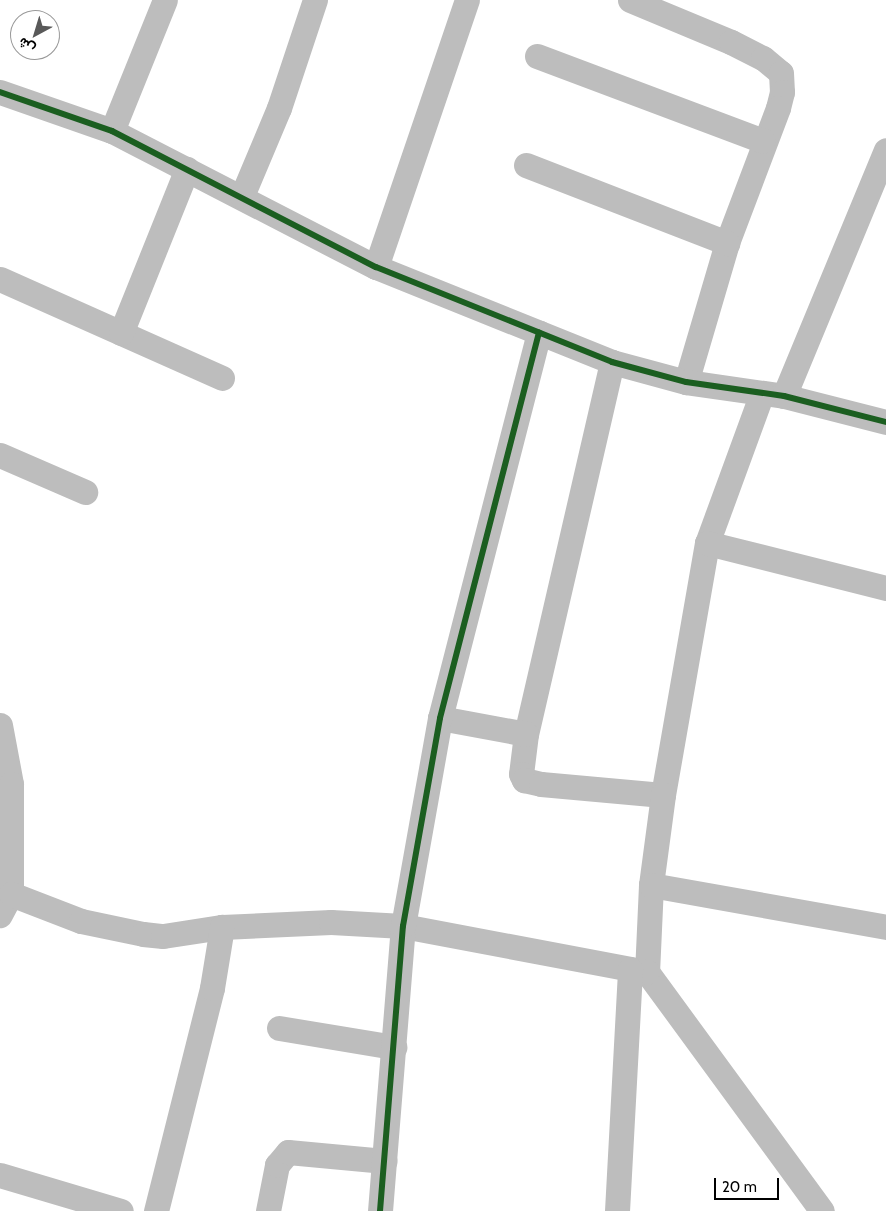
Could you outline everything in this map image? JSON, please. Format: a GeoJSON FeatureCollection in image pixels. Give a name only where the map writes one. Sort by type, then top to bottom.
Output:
{"type":"FeatureCollection","features":[{"type":"Feature","properties":{"kind":"street"},"geometry":{"type":"LineString","coordinates":[[112,131],[166,0]]}},
{"type":"Feature","properties":{"kind":"street"},"geometry":{"type":"LineString","coordinates":[[242,196],[279,108],[315,0]]}},
{"type":"Feature","properties":{"kind":"street"},"geometry":{"type":"LineString","coordinates":[[376,267],[467,0]]}},
{"type":"Feature","properties":{"kind":"street"},"geometry":{"type":"LineString","coordinates":[[630,0],[731,42],[763,58],[782,73],[782,92],[778,108],[763,141],[727,243],[686,382]]}},
{"type":"Feature","properties":{"kind":"street"},"geometry":{"type":"LineString","coordinates":[[537,56],[763,141]]}},
{"type":"Feature","properties":{"kind":"street"},"geometry":{"type":"LineString","coordinates":[[0,92],[112,131],[242,196],[376,267],[612,362],[686,382],[773,395],[886,422]]}},
{"type":"Feature","properties":{"kind":"street"},"geometry":{"type":"LineString","coordinates":[[617,1211],[639,970],[663,795],[706,543],[886,150]]}},
{"type":"Feature","properties":{"kind":"street"},"geometry":{"type":"LineString","coordinates":[[526,165],[727,243]]}},
{"type":"Feature","properties":{"kind":"street"},"geometry":{"type":"LineString","coordinates":[[121,333],[187,169]]}},
{"type":"Feature","properties":{"kind":"street"},"geometry":{"type":"LineString","coordinates":[[0,279],[222,378]]}},
{"type":"Feature","properties":{"kind":"street"},"geometry":{"type":"LineString","coordinates":[[380,1211],[403,926],[440,718],[539,333]]}},
{"type":"Feature","properties":{"kind":"street"},"geometry":{"type":"LineString","coordinates":[[612,362],[526,734],[521,768],[524,780],[530,783],[663,795]]}},
{"type":"Feature","properties":{"kind":"street"},"geometry":{"type":"LineString","coordinates":[[0,455],[84,492]]}},
{"type":"Feature","properties":{"kind":"street"},"geometry":{"type":"LineString","coordinates":[[706,543],[886,588]]}},
{"type":"Feature","properties":{"kind":"street"},"geometry":{"type":"LineString","coordinates":[[440,718],[526,734]]}},
{"type":"Feature","properties":{"kind":"street"},"geometry":{"type":"LineString","coordinates":[[0,724],[11,784],[6,905],[143,934],[163,936],[222,927],[331,922],[403,926],[639,970],[822,1211]]}},
{"type":"Feature","properties":{"kind":"street"},"geometry":{"type":"LineString","coordinates":[[651,885],[886,927]]}},
{"type":"Feature","properties":{"kind":"street"},"geometry":{"type":"LineString","coordinates":[[156,1211],[212,988],[222,927]]}},
{"type":"Feature","properties":{"kind":"street"},"geometry":{"type":"LineString","coordinates":[[279,1028],[394,1047]]}},
{"type":"Feature","properties":{"kind":"street"},"geometry":{"type":"LineString","coordinates":[[268,1211],[277,1165],[288,1152],[384,1161]]}},
{"type":"Feature","properties":{"kind":"street"},"geometry":{"type":"LineString","coordinates":[[0,1175],[121,1211]]}},
{"type":"Feature","properties":{"kind":"cycle path"},"geometry":{"type":"LineString","coordinates":[[0,92],[112,131],[376,267],[612,362],[686,382],[784,396],[886,422]]}},
{"type":"Feature","properties":{"kind":"cycle path"},"geometry":{"type":"LineString","coordinates":[[380,1211],[403,926],[440,718],[539,333]]}}]}
